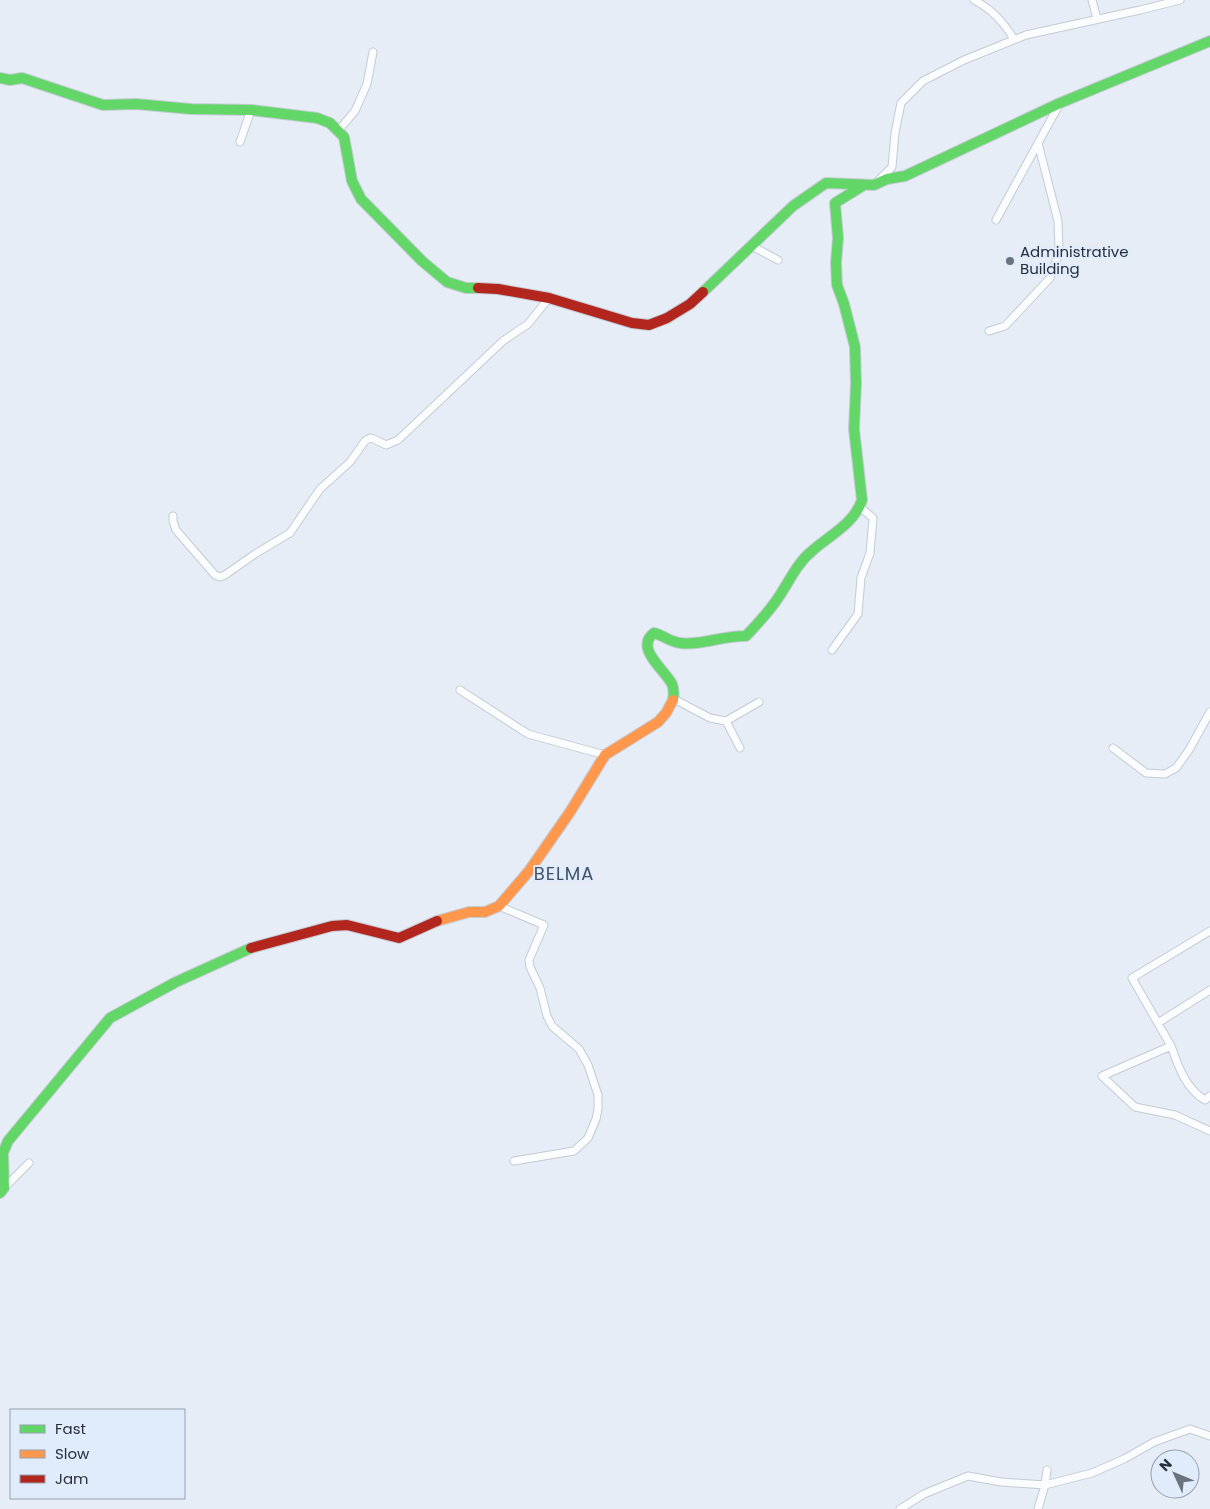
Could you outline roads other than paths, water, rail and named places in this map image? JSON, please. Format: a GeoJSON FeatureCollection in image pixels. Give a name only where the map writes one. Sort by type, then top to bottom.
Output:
{"type":"FeatureCollection","features":[{"type":"Feature","properties":{"kind":"street"},"geometry":{"type":"LineString","coordinates":[[974,0],[982,4],[1003,22],[1014,40]]}},
{"type":"Feature","properties":{"kind":"street"},"geometry":{"type":"LineString","coordinates":[[1092,0],[1097,19]]}},
{"type":"Feature","properties":{"kind":"street"},"geometry":{"type":"LineString","coordinates":[[0,78],[10,80],[22,78],[103,104],[251,110],[316,118],[330,123],[344,137],[352,181],[361,200],[422,261],[447,282],[466,288],[498,289],[549,298],[632,323],[649,325],[667,318],[690,304],[793,206],[826,183],[869,185],[892,167],[895,133],[901,103],[923,81],[964,60],[1026,35],[1180,0]]}},
{"type":"Feature","properties":{"kind":"street"},"geometry":{"type":"LineString","coordinates":[[2,1190],[3,1153],[8,1141],[110,1018],[176,982],[244,950],[332,926],[347,925],[399,938],[439,920],[469,912],[485,912],[499,906],[529,871],[570,812],[605,755],[649,729],[670,709],[674,699],[674,690],[672,684],[650,655],[647,645],[650,636],[654,633],[660,634],[678,643],[716,639],[738,634],[746,636],[777,599],[791,575],[810,553],[861,508],[861,483],[854,430],[855,347],[837,285],[838,238],[835,203],[869,185],[905,176],[1060,103],[1210,41]]}},
{"type":"Feature","properties":{"kind":"street"},"geometry":{"type":"LineString","coordinates":[[338,131],[355,111],[368,84],[373,52]]}},
{"type":"Feature","properties":{"kind":"street"},"geometry":{"type":"LineString","coordinates":[[996,220],[1060,103]]}},
{"type":"Feature","properties":{"kind":"street"},"geometry":{"type":"LineString","coordinates":[[240,142],[251,110]]}},
{"type":"Feature","properties":{"kind":"street"},"geometry":{"type":"LineString","coordinates":[[989,331],[1005,326],[1050,278],[1058,252],[1058,221],[1038,143]]}},
{"type":"Feature","properties":{"kind":"street"},"geometry":{"type":"LineString","coordinates":[[750,245],[778,260]]}},
{"type":"Feature","properties":{"kind":"street"},"geometry":{"type":"LineString","coordinates":[[173,516],[174,525],[181,536],[215,575],[220,577],[224,575],[290,533],[320,489],[350,462],[365,441],[370,438],[386,445],[398,440],[502,341],[528,324],[549,298]]}},
{"type":"Feature","properties":{"kind":"street"},"geometry":{"type":"LineString","coordinates":[[832,650],[858,614],[861,578],[870,553],[873,518],[861,508]]}},
{"type":"Feature","properties":{"kind":"street"},"geometry":{"type":"LineString","coordinates":[[460,690],[528,734],[605,755]]}},
{"type":"Feature","properties":{"kind":"street"},"geometry":{"type":"LineString","coordinates":[[674,699],[710,718],[726,721],[759,702]]}},
{"type":"Feature","properties":{"kind":"street"},"geometry":{"type":"LineString","coordinates":[[1113,748],[1146,773],[1165,774],[1176,768],[1194,742],[1210,712]]}},
{"type":"Feature","properties":{"kind":"street"},"geometry":{"type":"LineString","coordinates":[[726,721],[740,748]]}},
{"type":"Feature","properties":{"kind":"street"},"geometry":{"type":"LineString","coordinates":[[499,906],[544,925],[528,960],[530,967],[540,988],[552,1026],[579,1049],[588,1065],[598,1095],[598,1109],[591,1132],[588,1138],[574,1151],[514,1161]]}},
{"type":"Feature","properties":{"kind":"street"},"geometry":{"type":"LineString","coordinates":[[1210,931],[1132,978],[1171,1046],[1180,1070],[1196,1095],[1205,1100],[1210,1096]]}},
{"type":"Feature","properties":{"kind":"street"},"geometry":{"type":"LineString","coordinates":[[1158,1023],[1210,990]]}},
{"type":"Feature","properties":{"kind":"street"},"geometry":{"type":"LineString","coordinates":[[1171,1046],[1102,1076],[1135,1107],[1175,1115],[1210,1130]]}},
{"type":"Feature","properties":{"kind":"street"},"geometry":{"type":"LineString","coordinates":[[2,1190],[29,1163]]}},
{"type":"Feature","properties":{"kind":"street"},"geometry":{"type":"LineString","coordinates":[[900,1509],[924,1494],[968,1476],[1002,1482],[1046,1485],[1092,1473],[1124,1459],[1154,1442],[1190,1429],[1210,1436]]}},
{"type":"Feature","properties":{"kind":"street"},"geometry":{"type":"LineString","coordinates":[[1038,1509],[1046,1485],[1047,1470]]}},
{"type":"Feature","properties":{"kind":"place","name":"Administrative Building"},"geometry":{"type":"Point","coordinates":[1010,261]}},
{"type":"Feature","properties":{"kind":"district","name":"BELMA"},"geometry":{"type":"Point","coordinates":[564,874]}}]}
